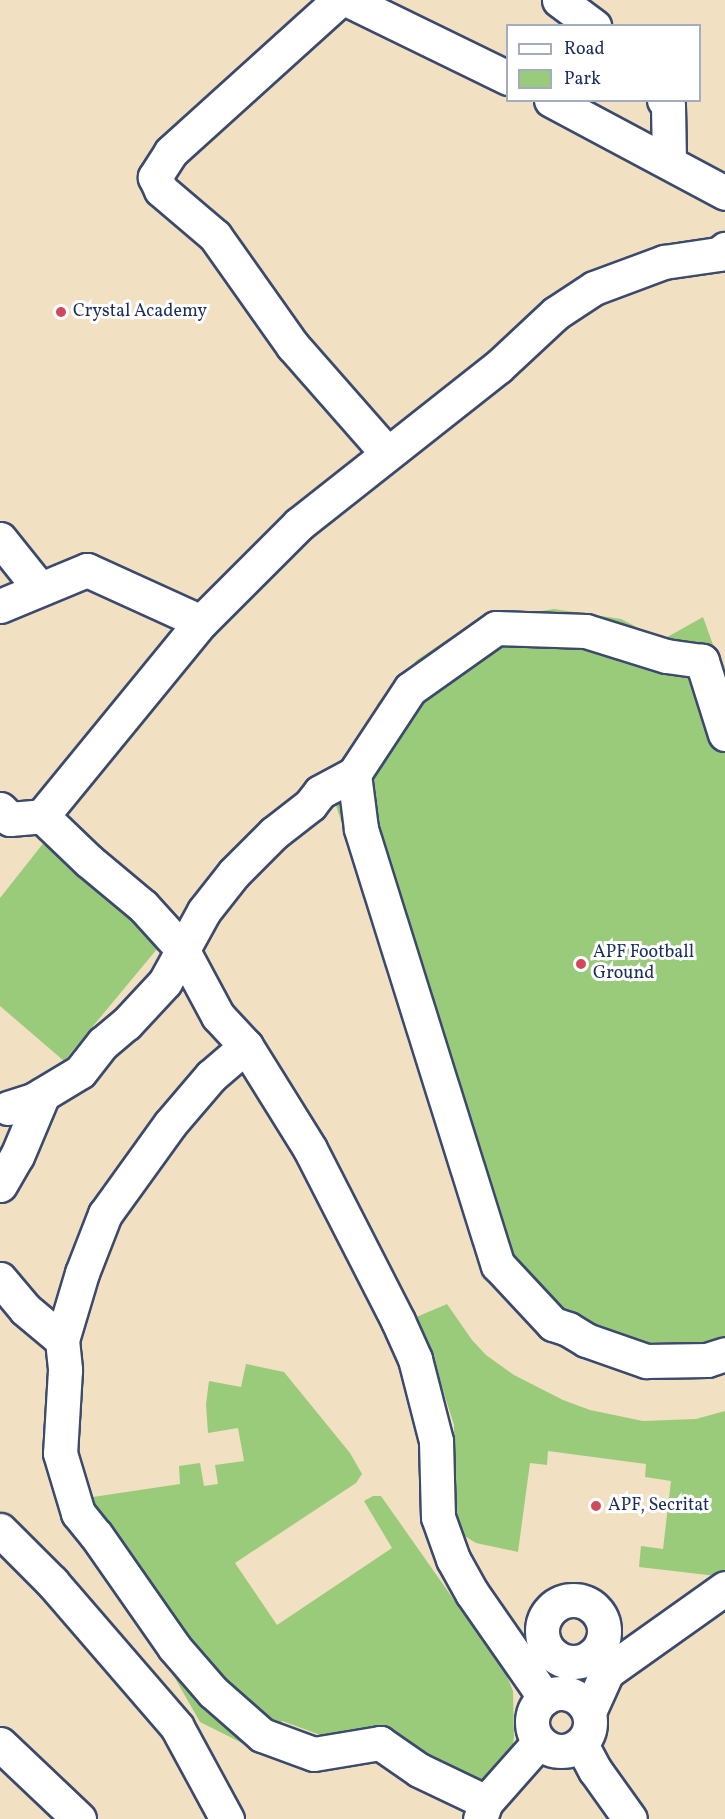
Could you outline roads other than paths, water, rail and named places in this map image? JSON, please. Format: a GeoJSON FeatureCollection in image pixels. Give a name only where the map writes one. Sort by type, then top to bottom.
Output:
{"type":"FeatureCollection","features":[{"type":"Feature","properties":{"kind":"street"},"geometry":{"type":"LineString","coordinates":[[339,0],[171,152],[155,177],[161,190],[215,236],[294,346],[387,453]]}},
{"type":"Feature","properties":{"kind":"street"},"geometry":{"type":"LineString","coordinates":[[348,0],[506,78]]}},
{"type":"Feature","properties":{"kind":"street"},"geometry":{"type":"LineString","coordinates":[[559,0],[591,24]]}},
{"type":"Feature","properties":{"kind":"street"},"geometry":{"type":"LineString","coordinates":[[555,102],[669,161],[725,193]]}},
{"type":"Feature","properties":{"kind":"street"},"geometry":{"type":"LineString","coordinates":[[666,102],[668,105],[669,161]]}},
{"type":"Feature","properties":{"kind":"street"},"geometry":{"type":"LineString","coordinates":[[0,809],[10,819],[42,816],[201,622],[299,524],[498,367],[556,313],[594,288],[664,262],[723,254]]}},
{"type":"Feature","properties":{"kind":"street"},"geometry":{"type":"LineString","coordinates":[[0,539],[40,589]]}},
{"type":"Feature","properties":{"kind":"street"},"geometry":{"type":"LineString","coordinates":[[0,606],[87,570],[201,622]]}},
{"type":"Feature","properties":{"kind":"street"},"geometry":{"type":"LineString","coordinates":[[8,1108],[43,1094],[80,1072],[103,1044],[126,1024],[165,982],[204,911],[234,873],[258,848],[310,805],[320,792],[354,774],[410,689],[496,628],[586,631],[666,656],[702,661],[725,734]]}},
{"type":"Feature","properties":{"kind":"street"},"geometry":{"type":"LineString","coordinates":[[354,774],[361,829],[498,1265],[554,1324],[596,1344],[646,1361],[707,1360],[725,1354]]}},
{"type":"Feature","properties":{"kind":"street"},"geometry":{"type":"LineString","coordinates":[[42,816],[89,861],[143,906],[182,949],[218,1016],[246,1046],[310,1149],[415,1359],[436,1441],[438,1517],[453,1559],[472,1593],[545,1698]]}},
{"type":"Feature","properties":{"kind":"street"},"geometry":{"type":"LineString","coordinates":[[246,1046],[212,1076],[170,1124],[105,1214],[82,1273],[62,1340],[65,1370],[60,1453],[78,1513],[96,1535],[174,1647],[213,1692],[262,1735],[314,1754],[380,1743],[483,1811],[539,1742]]}},
{"type":"Feature","properties":{"kind":"street"},"geometry":{"type":"LineString","coordinates":[[0,1185],[17,1156],[43,1094]]}},
{"type":"Feature","properties":{"kind":"street"},"geometry":{"type":"LineString","coordinates":[[0,1279],[25,1309],[62,1340]]}},
{"type":"Feature","properties":{"kind":"street"},"geometry":{"type":"LineString","coordinates":[[0,1530],[52,1582],[177,1727],[228,1819]]}},
{"type":"Feature","properties":{"kind":"street"},"geometry":{"type":"LineString","coordinates":[[589,1713],[583,1702],[572,1695],[560,1693],[545,1698],[536,1706],[532,1728],[539,1742],[560,1752],[575,1749],[590,1730],[589,1713],[601,1663],[725,1588]]}},
{"type":"Feature","properties":{"kind":"street"},"geometry":{"type":"LineString","coordinates":[[0,1744],[79,1819]]}},
{"type":"Feature","properties":{"kind":"street"},"geometry":{"type":"LineString","coordinates":[[581,1744],[595,1770],[630,1819]]}},
{"type":"Feature","properties":{"kind":"place","name":"Crystal Academy"},"geometry":{"type":"Point","coordinates":[61,312]}},
{"type":"Feature","properties":{"kind":"place","name":"APF Football Ground"},"geometry":{"type":"Point","coordinates":[581,964]}},
{"type":"Feature","properties":{"kind":"place","name":"APF, Secritat"},"geometry":{"type":"Point","coordinates":[596,1506]}}]}
